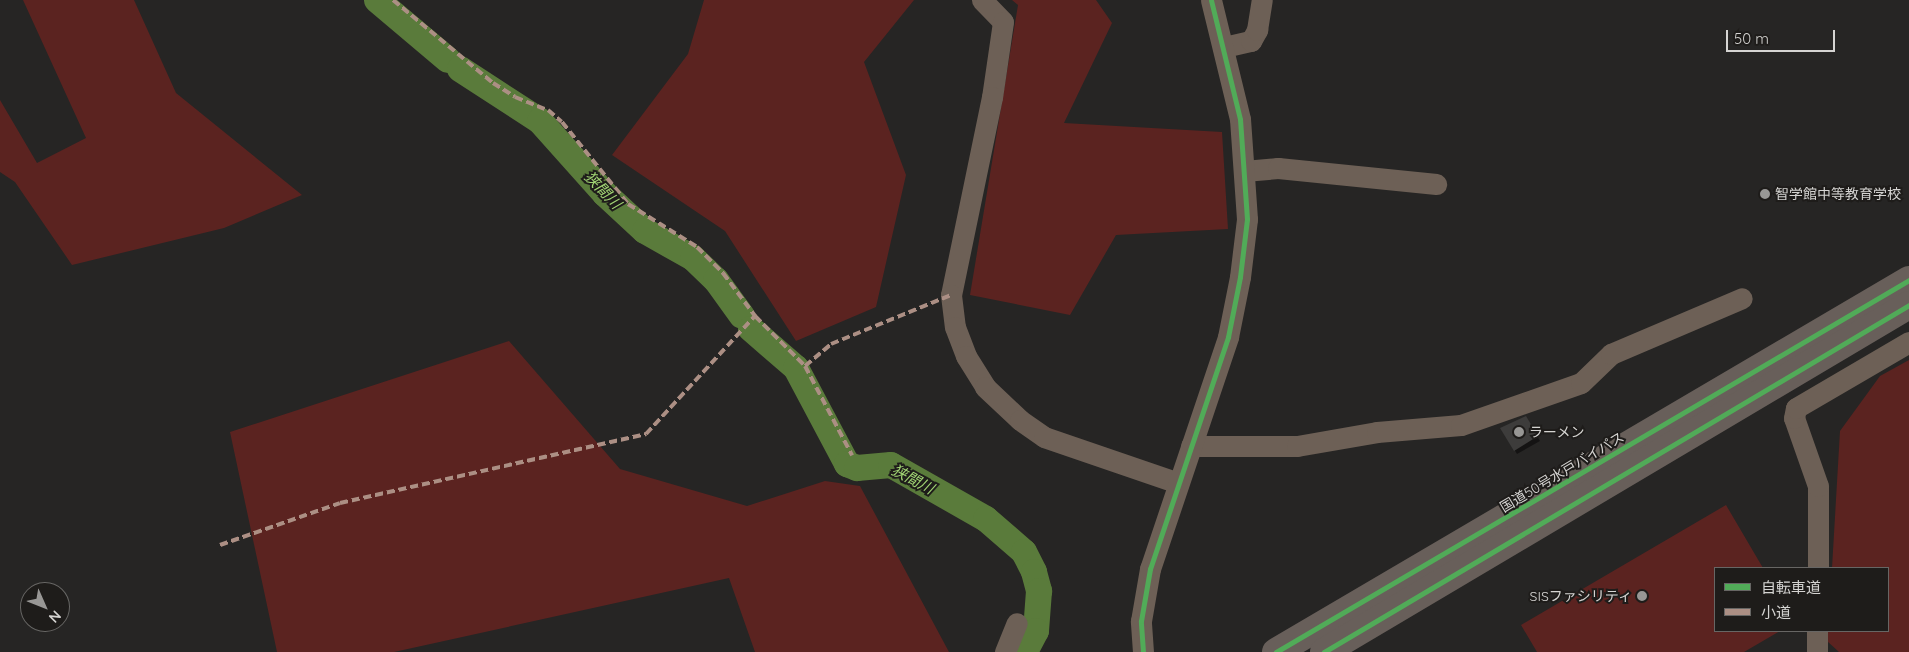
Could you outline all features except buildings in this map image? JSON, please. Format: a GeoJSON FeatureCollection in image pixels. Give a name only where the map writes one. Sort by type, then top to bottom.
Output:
{"type":"FeatureCollection","features":[{"type":"Feature","properties":{"kind":"highway","name":"国道50号水戸バイパス"},"geometry":{"type":"LineString","coordinates":[[1276,652],[1909,280]]}},
{"type":"Feature","properties":{"kind":"highway"},"geometry":{"type":"LineString","coordinates":[[1324,652],[1909,305]]}},
{"type":"Feature","properties":{"kind":"street"},"geometry":{"type":"LineString","coordinates":[[982,0],[1003,22],[992,98],[951,295],[955,327],[966,356],[985,387],[1020,420],[1044,437],[1178,482]]}},
{"type":"Feature","properties":{"kind":"street"},"geometry":{"type":"LineString","coordinates":[[1143,652],[1141,621],[1144,593],[1178,482],[1228,337],[1240,277],[1247,219],[1238,111],[1224,47],[1211,0]]}},
{"type":"Feature","properties":{"kind":"street"},"geometry":{"type":"LineString","coordinates":[[1224,47],[1251,41],[1257,30],[1262,0]]}},
{"type":"Feature","properties":{"kind":"street"},"geometry":{"type":"LineString","coordinates":[[1244,171],[1278,168],[1436,184]]}},
{"type":"Feature","properties":{"kind":"street"},"geometry":{"type":"LineString","coordinates":[[1191,446],[1297,446],[1377,432],[1461,425],[1581,383],[1611,354],[1742,298]]}},
{"type":"Feature","properties":{"kind":"street"},"geometry":{"type":"LineString","coordinates":[[1818,567],[1818,486],[1794,418],[1796,408],[1909,342]]}},
{"type":"Feature","properties":{"kind":"street"},"geometry":{"type":"LineString","coordinates":[[1006,652],[1017,623]]}},
{"type":"Feature","properties":{"kind":"street"},"geometry":{"type":"LineString","coordinates":[[1817,632],[1817,652]]}},
{"type":"Feature","properties":{"kind":"shaded area"},"geometry":{"type":"Polygon","coordinates":[[[23,0],[134,0],[176,93],[302,195],[224,228],[72,265],[15,182],[0,172],[0,100],[37,163],[86,138],[23,0]]]}},
{"type":"Feature","properties":{"kind":"shaded area"},"geometry":{"type":"Polygon","coordinates":[[[704,0],[914,0],[864,62],[906,175],[876,307],[796,341],[725,231],[612,155],[688,54],[704,0]]]}},
{"type":"Feature","properties":{"kind":"shaded area"},"geometry":{"type":"Polygon","coordinates":[[[1012,0],[1096,0],[1112,23],[1064,123],[1222,132],[1228,229],[1116,235],[1070,315],[970,295],[1018,5],[1012,0]]]}},
{"type":"Feature","properties":{"kind":"shaded area"},"geometry":{"type":"Polygon","coordinates":[[[509,341],[620,469],[747,506],[825,481],[860,486],[949,652],[755,652],[729,578],[394,652],[277,652],[230,432],[509,341]]]}},
{"type":"Feature","properties":{"kind":"shaded area"},"geometry":{"type":"Polygon","coordinates":[[[1909,360],[1909,652],[1839,652],[1827,641],[1828,632],[1889,632],[1889,567],[1832,567],[1840,431],[1880,376],[1909,360]]]}},
{"type":"Feature","properties":{"kind":"shaded area","name":"SISファシリティ"},"geometry":{"type":"Polygon","coordinates":[[[1726,505],[1762,567],[1714,567],[1714,632],[1778,632],[1744,652],[1537,652],[1521,625],[1726,505]]]}},
{"type":"Feature","properties":{"kind":"waterway","name":"狭間川"},"geometry":{"type":"LineString","coordinates":[[377,0],[448,60]]}},
{"type":"Feature","properties":{"kind":"waterway","name":"狭間川"},"geometry":{"type":"LineString","coordinates":[[460,69],[540,121],[605,194],[645,231],[693,258],[716,280],[742,316]]}},
{"type":"Feature","properties":{"kind":"waterway","name":"狭間川"},"geometry":{"type":"LineString","coordinates":[[751,329],[796,368],[847,464],[857,468],[891,465],[986,519],[1024,552],[1034,572],[1039,591],[1036,631],[1025,652]]}},
{"type":"Feature","properties":{"kind":"marked path"},"geometry":{"type":"LineString","coordinates":[[393,0],[493,83],[515,97],[548,110],[562,122],[628,204],[697,247],[723,273],[755,316],[805,366],[852,455]]}},
{"type":"Feature","properties":{"kind":"marked path"},"geometry":{"type":"LineString","coordinates":[[805,366],[831,344],[951,295]]}},
{"type":"Feature","properties":{"kind":"marked path"},"geometry":{"type":"LineString","coordinates":[[220,545],[340,503],[646,434],[755,316]]}},
{"type":"Feature","properties":{"kind":"cycle path"},"geometry":{"type":"LineString","coordinates":[[1143,652],[1141,621],[1150,569],[1228,337],[1240,277],[1247,219],[1240,119],[1211,0]]}},
{"type":"Feature","properties":{"kind":"cycle path"},"geometry":{"type":"LineString","coordinates":[[1276,652],[1909,280]]}},
{"type":"Feature","properties":{"kind":"cycle path"},"geometry":{"type":"LineString","coordinates":[[1324,652],[1909,305]]}},
{"type":"Feature","properties":{"kind":"place","name":"智学館中等教育学校"},"geometry":{"type":"Point","coordinates":[1765,194]}},
{"type":"Feature","properties":{"kind":"place","name":"ラーメン"},"geometry":{"type":"Point","coordinates":[1519,432]}},
{"type":"Feature","properties":{"kind":"place","name":"SISファシリティ"},"geometry":{"type":"Point","coordinates":[1642,596]}}]}
